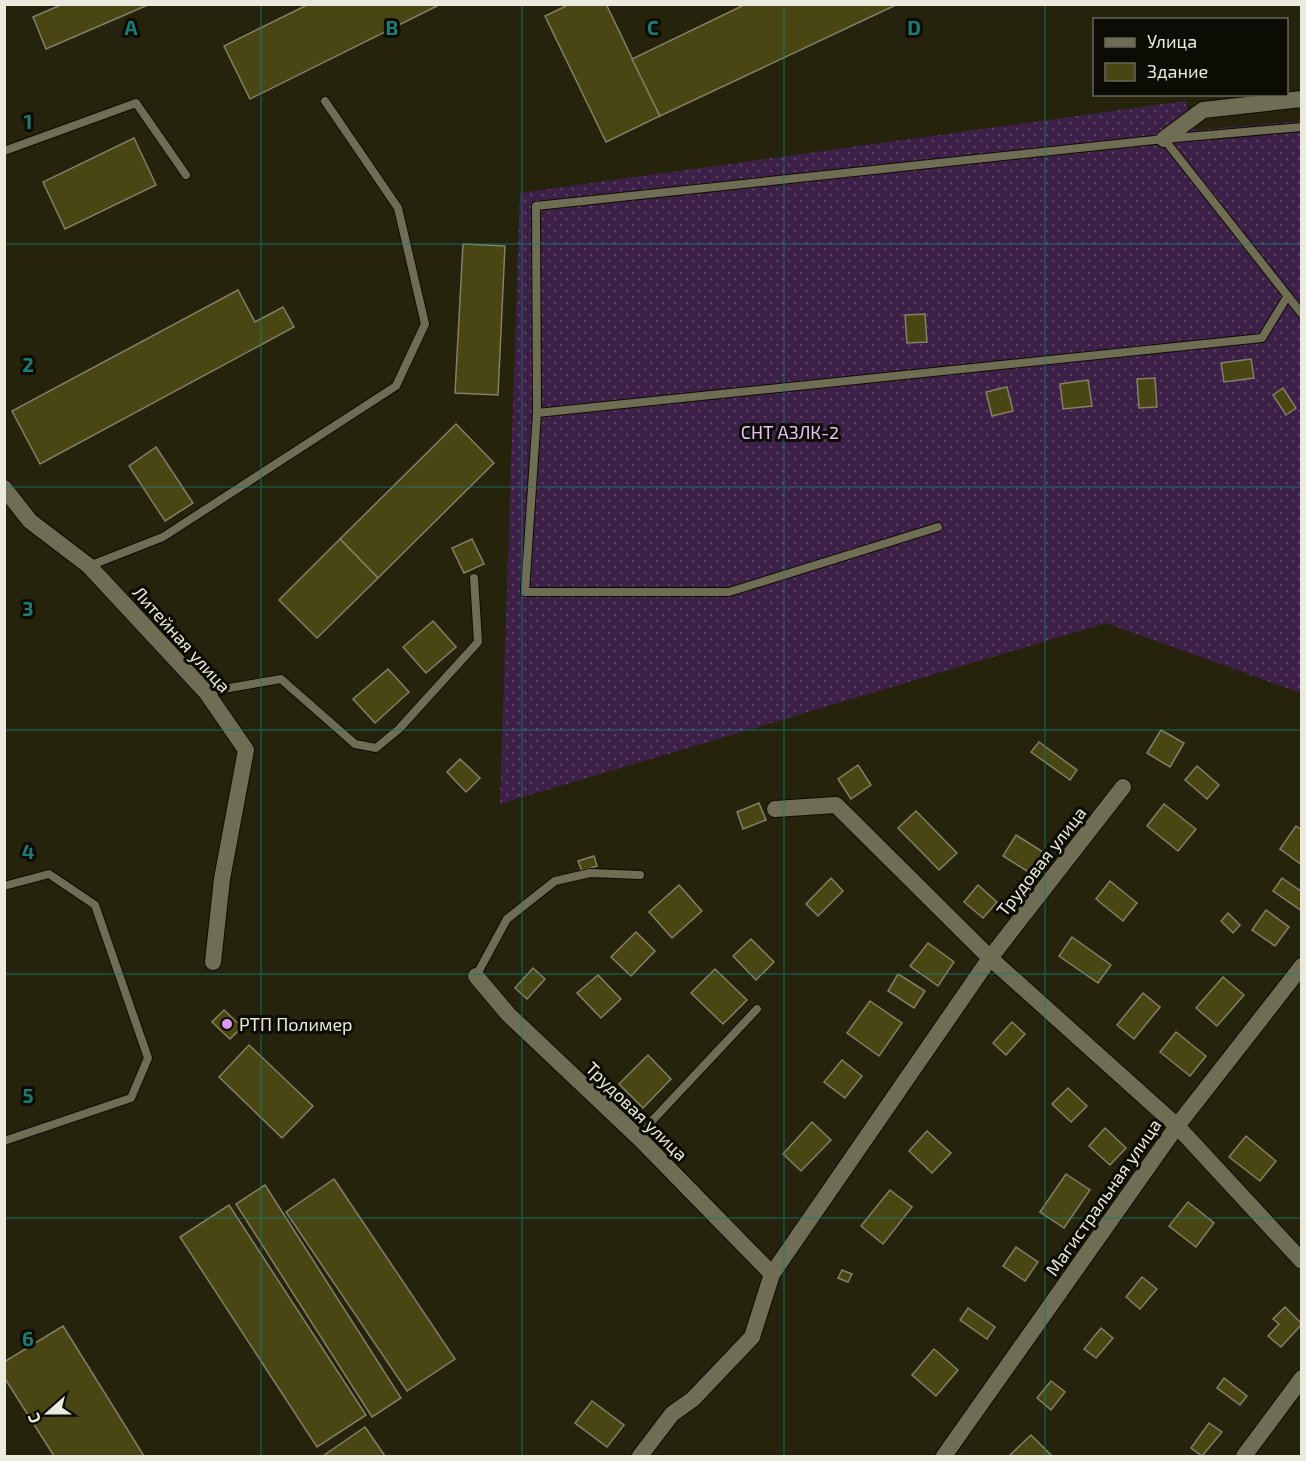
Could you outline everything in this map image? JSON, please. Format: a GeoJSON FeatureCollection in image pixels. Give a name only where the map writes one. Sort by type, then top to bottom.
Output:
{"type":"FeatureCollection","features":[{"type":"Feature","properties":{"kind":"street"},"geometry":{"type":"LineString","coordinates":[[1164,139],[1203,110],[1302,99]]}},
{"type":"Feature","properties":{"kind":"street","name":"Литейная улица"},"geometry":{"type":"LineString","coordinates":[[4,488],[30,521],[88,566],[206,692],[246,750],[222,879],[213,962]]}},
{"type":"Feature","properties":{"kind":"street","name":"Трудовая улица"},"geometry":{"type":"LineString","coordinates":[[640,1456],[672,1414],[693,1399],[752,1337],[772,1274],[990,958],[1123,787]]}},
{"type":"Feature","properties":{"kind":"street"},"geometry":{"type":"LineString","coordinates":[[774,809],[836,805],[990,958],[1178,1126],[1302,1261]]}},
{"type":"Feature","properties":{"kind":"street","name":"Магистральная улица"},"geometry":{"type":"LineString","coordinates":[[944,1456],[1178,1126],[1302,966]]}},
{"type":"Feature","properties":{"kind":"street","name":"Трудовая улица"},"geometry":{"type":"LineString","coordinates":[[476,976],[508,1014],[640,1140],[772,1274]]}},
{"type":"Feature","properties":{"kind":"street"},"geometry":{"type":"LineString","coordinates":[[1244,1456],[1302,1378]]}},
{"type":"Feature","properties":{"kind":"lane"},"geometry":{"type":"LineString","coordinates":[[88,566],[163,537],[396,386],[425,324],[398,207],[325,101]]}},
{"type":"Feature","properties":{"kind":"lane"},"geometry":{"type":"LineString","coordinates":[[4,151],[136,103],[186,175]]}},
{"type":"Feature","properties":{"kind":"lane"},"geometry":{"type":"LineString","coordinates":[[938,526],[729,592],[525,592],[537,413],[536,206],[1164,139],[1302,128]]}},
{"type":"Feature","properties":{"kind":"lane"},"geometry":{"type":"LineString","coordinates":[[1164,139],[1302,314]]}},
{"type":"Feature","properties":{"kind":"lane"},"geometry":{"type":"LineString","coordinates":[[537,413],[1262,338],[1287,297]]}},
{"type":"Feature","properties":{"kind":"lane"},"geometry":{"type":"LineString","coordinates":[[206,692],[280,679],[355,744],[376,748],[399,729],[478,642],[474,578]]}},
{"type":"Feature","properties":{"kind":"lane"},"geometry":{"type":"LineString","coordinates":[[476,976],[507,919],[555,881],[590,873],[640,875]]}},
{"type":"Feature","properties":{"kind":"lane"},"geometry":{"type":"LineString","coordinates":[[4,886],[50,874],[95,905],[148,1058],[131,1098],[4,1141]]}},
{"type":"Feature","properties":{"kind":"lane"},"geometry":{"type":"LineString","coordinates":[[640,1140],[650,1123],[756,1009]]}},
{"type":"Feature","properties":{"kind":"green space","name":"СНТ АЗЛК-2"},"geometry":{"type":"Polygon","coordinates":[[[1185,101],[1196,130],[1301,121],[1301,693],[1106,623],[500,804],[520,193],[1185,101]]]}},
{"type":"Feature","properties":{"kind":"building"},"geometry":{"type":"Polygon","coordinates":[[[63,4],[150,4],[46,49],[33,17],[63,4]]]}},
{"type":"Feature","properties":{"kind":"building"},"geometry":{"type":"Polygon","coordinates":[[[309,4],[441,4],[250,99],[224,46],[309,4]]]}},
{"type":"Feature","properties":{"kind":"building"},"geometry":{"type":"Polygon","coordinates":[[[570,4],[606,4],[660,116],[606,142],[545,16],[570,4]]]}},
{"type":"Feature","properties":{"kind":"building"},"geometry":{"type":"Polygon","coordinates":[[[746,4],[898,4],[660,116],[632,59],[746,4]]]}},
{"type":"Feature","properties":{"kind":"building"},"geometry":{"type":"Polygon","coordinates":[[[134,138],[156,185],[65,229],[43,182],[134,138]]]}},
{"type":"Feature","properties":{"kind":"building"},"geometry":{"type":"Polygon","coordinates":[[[463,244],[505,246],[498,395],[455,393],[463,244]]]}},
{"type":"Feature","properties":{"kind":"building"},"geometry":{"type":"Polygon","coordinates":[[[238,290],[255,322],[283,307],[294,327],[40,464],[12,411],[238,290]]]}},
{"type":"Feature","properties":{"kind":"building"},"geometry":{"type":"Polygon","coordinates":[[[925,314],[927,342],[907,343],[905,315],[925,314]]]}},
{"type":"Feature","properties":{"kind":"building"},"geometry":{"type":"Polygon","coordinates":[[[1251,359],[1254,378],[1224,382],[1221,363],[1251,359]]]}},
{"type":"Feature","properties":{"kind":"building"},"geometry":{"type":"Polygon","coordinates":[[[1155,378],[1157,407],[1139,408],[1137,379],[1155,378]]]}},
{"type":"Feature","properties":{"kind":"building"},"geometry":{"type":"Polygon","coordinates":[[[1088,380],[1092,406],[1063,409],[1060,384],[1088,380]]]}},
{"type":"Feature","properties":{"kind":"building"},"geometry":{"type":"Polygon","coordinates":[[[1007,387],[1013,411],[992,416],[986,392],[1007,387]]]}},
{"type":"Feature","properties":{"kind":"building"},"geometry":{"type":"Polygon","coordinates":[[[1283,388],[1296,408],[1286,415],[1273,395],[1283,388]]]}},
{"type":"Feature","properties":{"kind":"building"},"geometry":{"type":"Polygon","coordinates":[[[456,424],[494,463],[378,578],[340,539],[456,424]]]}},
{"type":"Feature","properties":{"kind":"building"},"geometry":{"type":"Polygon","coordinates":[[[156,447],[193,503],[165,521],[129,466],[156,447]]]}},
{"type":"Feature","properties":{"kind":"building"},"geometry":{"type":"Polygon","coordinates":[[[340,539],[378,578],[317,638],[279,600],[340,539]]]}},
{"type":"Feature","properties":{"kind":"building"},"geometry":{"type":"Polygon","coordinates":[[[472,539],[484,564],[464,573],[452,548],[472,539]]]}},
{"type":"Feature","properties":{"kind":"building"},"geometry":{"type":"Polygon","coordinates":[[[433,621],[456,647],[426,673],[403,647],[433,621]]]}},
{"type":"Feature","properties":{"kind":"building"},"geometry":{"type":"Polygon","coordinates":[[[388,669],[409,692],[375,723],[353,699],[388,669]]]}},
{"type":"Feature","properties":{"kind":"building"},"geometry":{"type":"Polygon","coordinates":[[[1161,730],[1184,743],[1170,767],[1147,753],[1161,730]]]}},
{"type":"Feature","properties":{"kind":"building"},"geometry":{"type":"Polygon","coordinates":[[[1039,742],[1077,770],[1070,780],[1031,752],[1039,742]]]}},
{"type":"Feature","properties":{"kind":"building"},"geometry":{"type":"Polygon","coordinates":[[[460,759],[480,778],[466,792],[447,772],[460,759]]]}},
{"type":"Feature","properties":{"kind":"building"},"geometry":{"type":"Polygon","coordinates":[[[858,765],[871,785],[851,799],[838,779],[858,765]]]}},
{"type":"Feature","properties":{"kind":"building"},"geometry":{"type":"Polygon","coordinates":[[[1197,766],[1219,785],[1207,799],[1185,780],[1197,766]]]}},
{"type":"Feature","properties":{"kind":"building"},"geometry":{"type":"Polygon","coordinates":[[[759,803],[766,820],[743,829],[737,812],[759,803]]]}},
{"type":"Feature","properties":{"kind":"building"},"geometry":{"type":"Polygon","coordinates":[[[1164,804],[1196,829],[1178,851],[1147,826],[1164,804]]]}},
{"type":"Feature","properties":{"kind":"building"},"geometry":{"type":"Polygon","coordinates":[[[916,811],[957,853],[939,870],[898,828],[916,811]]]}},
{"type":"Feature","properties":{"kind":"building"},"geometry":{"type":"Polygon","coordinates":[[[1296,826],[1302,830],[1302,865],[1280,849],[1296,826]]]}},
{"type":"Feature","properties":{"kind":"building"},"geometry":{"type":"Polygon","coordinates":[[[1016,835],[1051,857],[1038,878],[1003,856],[1016,835]]]}},
{"type":"Feature","properties":{"kind":"building"},"geometry":{"type":"Polygon","coordinates":[[[594,856],[597,866],[582,871],[578,861],[594,856]]]}},
{"type":"Feature","properties":{"kind":"building"},"geometry":{"type":"Polygon","coordinates":[[[831,878],[843,891],[818,916],[806,904],[831,878]]]}},
{"type":"Feature","properties":{"kind":"building"},"geometry":{"type":"Polygon","coordinates":[[[1282,878],[1302,892],[1302,911],[1273,891],[1282,878]]]}},
{"type":"Feature","properties":{"kind":"building"},"geometry":{"type":"Polygon","coordinates":[[[1110,881],[1137,903],[1123,921],[1096,899],[1110,881]]]}},
{"type":"Feature","properties":{"kind":"building"},"geometry":{"type":"Polygon","coordinates":[[[679,885],[702,911],[672,938],[649,912],[679,885]]]}},
{"type":"Feature","properties":{"kind":"building"},"geometry":{"type":"Polygon","coordinates":[[[978,885],[997,902],[983,918],[964,902],[978,885]]]}},
{"type":"Feature","properties":{"kind":"building"},"geometry":{"type":"Polygon","coordinates":[[[1266,910],[1289,927],[1275,946],[1252,930],[1266,910]]]}},
{"type":"Feature","properties":{"kind":"building"},"geometry":{"type":"Polygon","coordinates":[[[1228,913],[1240,925],[1233,933],[1221,921],[1228,913]]]}},
{"type":"Feature","properties":{"kind":"building"},"geometry":{"type":"Polygon","coordinates":[[[636,932],[655,951],[631,976],[611,957],[636,932]]]}},
{"type":"Feature","properties":{"kind":"building"},"geometry":{"type":"Polygon","coordinates":[[[1072,937],[1111,965],[1098,983],[1059,956],[1072,937]]]}},
{"type":"Feature","properties":{"kind":"building"},"geometry":{"type":"Polygon","coordinates":[[[751,939],[774,962],[756,980],[733,956],[751,939]]]}},
{"type":"Feature","properties":{"kind":"building"},"geometry":{"type":"Polygon","coordinates":[[[928,943],[954,962],[938,986],[910,966],[928,943]]]}},
{"type":"Feature","properties":{"kind":"building"},"geometry":{"type":"Polygon","coordinates":[[[533,968],[545,979],[527,999],[515,988],[533,968]]]}},
{"type":"Feature","properties":{"kind":"building"},"geometry":{"type":"Polygon","coordinates":[[[715,969],[747,1000],[723,1024],[691,993],[715,969]]]}},
{"type":"Feature","properties":{"kind":"building"},"geometry":{"type":"Polygon","coordinates":[[[898,974],[925,991],[914,1008],[888,991],[898,974]]]}},
{"type":"Feature","properties":{"kind":"building"},"geometry":{"type":"Polygon","coordinates":[[[598,975],[621,999],[601,1018],[577,993],[598,975]]]}},
{"type":"Feature","properties":{"kind":"building"},"geometry":{"type":"Polygon","coordinates":[[[1223,977],[1244,995],[1217,1026],[1196,1008],[1223,977]]]}},
{"type":"Feature","properties":{"kind":"building"},"geometry":{"type":"Polygon","coordinates":[[[1143,993],[1160,1007],[1134,1039],[1117,1025],[1143,993]]]}},
{"type":"Feature","properties":{"kind":"building"},"geometry":{"type":"Polygon","coordinates":[[[870,1001],[902,1023],[879,1056],[847,1033],[870,1001]]]}},
{"type":"Feature","properties":{"kind":"building","name":"РТП Полимер"},"geometry":{"type":"Polygon","coordinates":[[[224,1010],[242,1027],[230,1039],[212,1022],[224,1010]]]}},
{"type":"Feature","properties":{"kind":"building"},"geometry":{"type":"Polygon","coordinates":[[[1012,1022],[1025,1034],[1006,1055],[993,1043],[1012,1022]]]}},
{"type":"Feature","properties":{"kind":"building"},"geometry":{"type":"Polygon","coordinates":[[[1176,1032],[1206,1056],[1190,1076],[1160,1052],[1176,1032]]]}},
{"type":"Feature","properties":{"kind":"building"},"geometry":{"type":"Polygon","coordinates":[[[249,1045],[313,1106],[282,1138],[219,1077],[249,1045]]]}},
{"type":"Feature","properties":{"kind":"building"},"geometry":{"type":"Polygon","coordinates":[[[648,1055],[671,1079],[643,1108],[619,1084],[648,1055]]]}},
{"type":"Feature","properties":{"kind":"building"},"geometry":{"type":"Polygon","coordinates":[[[842,1060],[862,1076],[845,1098],[824,1082],[842,1060]]]}},
{"type":"Feature","properties":{"kind":"building"},"geometry":{"type":"Polygon","coordinates":[[[1068,1088],[1087,1106],[1071,1122],[1052,1104],[1068,1088]]]}},
{"type":"Feature","properties":{"kind":"building"},"geometry":{"type":"Polygon","coordinates":[[[812,1122],[831,1140],[801,1171],[783,1154],[812,1122]]]}},
{"type":"Feature","properties":{"kind":"building"},"geometry":{"type":"Polygon","coordinates":[[[1105,1128],[1126,1148],[1110,1165],[1089,1146],[1105,1128]]]}},
{"type":"Feature","properties":{"kind":"building"},"geometry":{"type":"Polygon","coordinates":[[[927,1131],[951,1153],[932,1173],[909,1151],[927,1131]]]}},
{"type":"Feature","properties":{"kind":"building"},"geometry":{"type":"Polygon","coordinates":[[[1246,1136],[1276,1161],[1260,1181],[1229,1157],[1246,1136]]]}},
{"type":"Feature","properties":{"kind":"building"},"geometry":{"type":"Polygon","coordinates":[[[1066,1174],[1090,1190],[1064,1228],[1040,1212],[1066,1174]]]}},
{"type":"Feature","properties":{"kind":"building"},"geometry":{"type":"Polygon","coordinates":[[[334,1179],[455,1359],[407,1391],[286,1212],[334,1179]]]}},
{"type":"Feature","properties":{"kind":"building"},"geometry":{"type":"Polygon","coordinates":[[[265,1185],[401,1398],[372,1417],[236,1204],[265,1185]]]}},
{"type":"Feature","properties":{"kind":"building"},"geometry":{"type":"Polygon","coordinates":[[[890,1190],[912,1207],[883,1244],[861,1226],[890,1190]]]}},
{"type":"Feature","properties":{"kind":"building"},"geometry":{"type":"Polygon","coordinates":[[[1188,1202],[1214,1223],[1196,1247],[1169,1226],[1188,1202]]]}},
{"type":"Feature","properties":{"kind":"building"},"geometry":{"type":"Polygon","coordinates":[[[229,1205],[366,1415],[317,1447],[180,1237],[229,1205]]]}},
{"type":"Feature","properties":{"kind":"building"},"geometry":{"type":"Polygon","coordinates":[[[1016,1247],[1038,1262],[1025,1281],[1003,1266],[1016,1247]]]}},
{"type":"Feature","properties":{"kind":"building"},"geometry":{"type":"Polygon","coordinates":[[[842,1270],[852,1274],[848,1282],[838,1278],[842,1270]]]}},
{"type":"Feature","properties":{"kind":"building"},"geometry":{"type":"Polygon","coordinates":[[[1142,1277],[1157,1289],[1140,1309],[1126,1297],[1142,1277]]]}},
{"type":"Feature","properties":{"kind":"building"},"geometry":{"type":"Polygon","coordinates":[[[1285,1307],[1302,1324],[1281,1347],[1268,1336],[1279,1324],[1273,1319],[1285,1307]]]}},
{"type":"Feature","properties":{"kind":"building"},"geometry":{"type":"Polygon","coordinates":[[[968,1308],[995,1327],[987,1339],[960,1320],[968,1308]]]}},
{"type":"Feature","properties":{"kind":"building"},"geometry":{"type":"Polygon","coordinates":[[[63,1326],[144,1456],[54,1456],[4,1377],[4,1362],[63,1326]]]}},
{"type":"Feature","properties":{"kind":"building"},"geometry":{"type":"Polygon","coordinates":[[[1101,1328],[1113,1338],[1096,1358],[1084,1349],[1101,1328]]]}},
{"type":"Feature","properties":{"kind":"building"},"geometry":{"type":"Polygon","coordinates":[[[934,1349],[958,1370],[936,1396],[912,1375],[934,1349]]]}},
{"type":"Feature","properties":{"kind":"building"},"geometry":{"type":"Polygon","coordinates":[[[1224,1378],[1247,1396],[1240,1405],[1217,1388],[1224,1378]]]}},
{"type":"Feature","properties":{"kind":"building"},"geometry":{"type":"Polygon","coordinates":[[[1051,1381],[1065,1392],[1051,1410],[1037,1398],[1051,1381]]]}},
{"type":"Feature","properties":{"kind":"building"},"geometry":{"type":"Polygon","coordinates":[[[592,1401],[624,1425],[607,1447],[575,1423],[592,1401]]]}},
{"type":"Feature","properties":{"kind":"building"},"geometry":{"type":"Polygon","coordinates":[[[1209,1423],[1222,1432],[1202,1456],[1191,1448],[1209,1423]]]}},
{"type":"Feature","properties":{"kind":"building"},"geometry":{"type":"Polygon","coordinates":[[[365,1427],[385,1456],[323,1456],[365,1427]]]}},
{"type":"Feature","properties":{"kind":"building"},"geometry":{"type":"Polygon","coordinates":[[[1031,1435],[1052,1456],[1009,1456],[1031,1435]]]}},
{"type":"Feature","properties":{"kind":"place","name":"РТП Полимер"},"geometry":{"type":"Point","coordinates":[227,1024]}}]}
